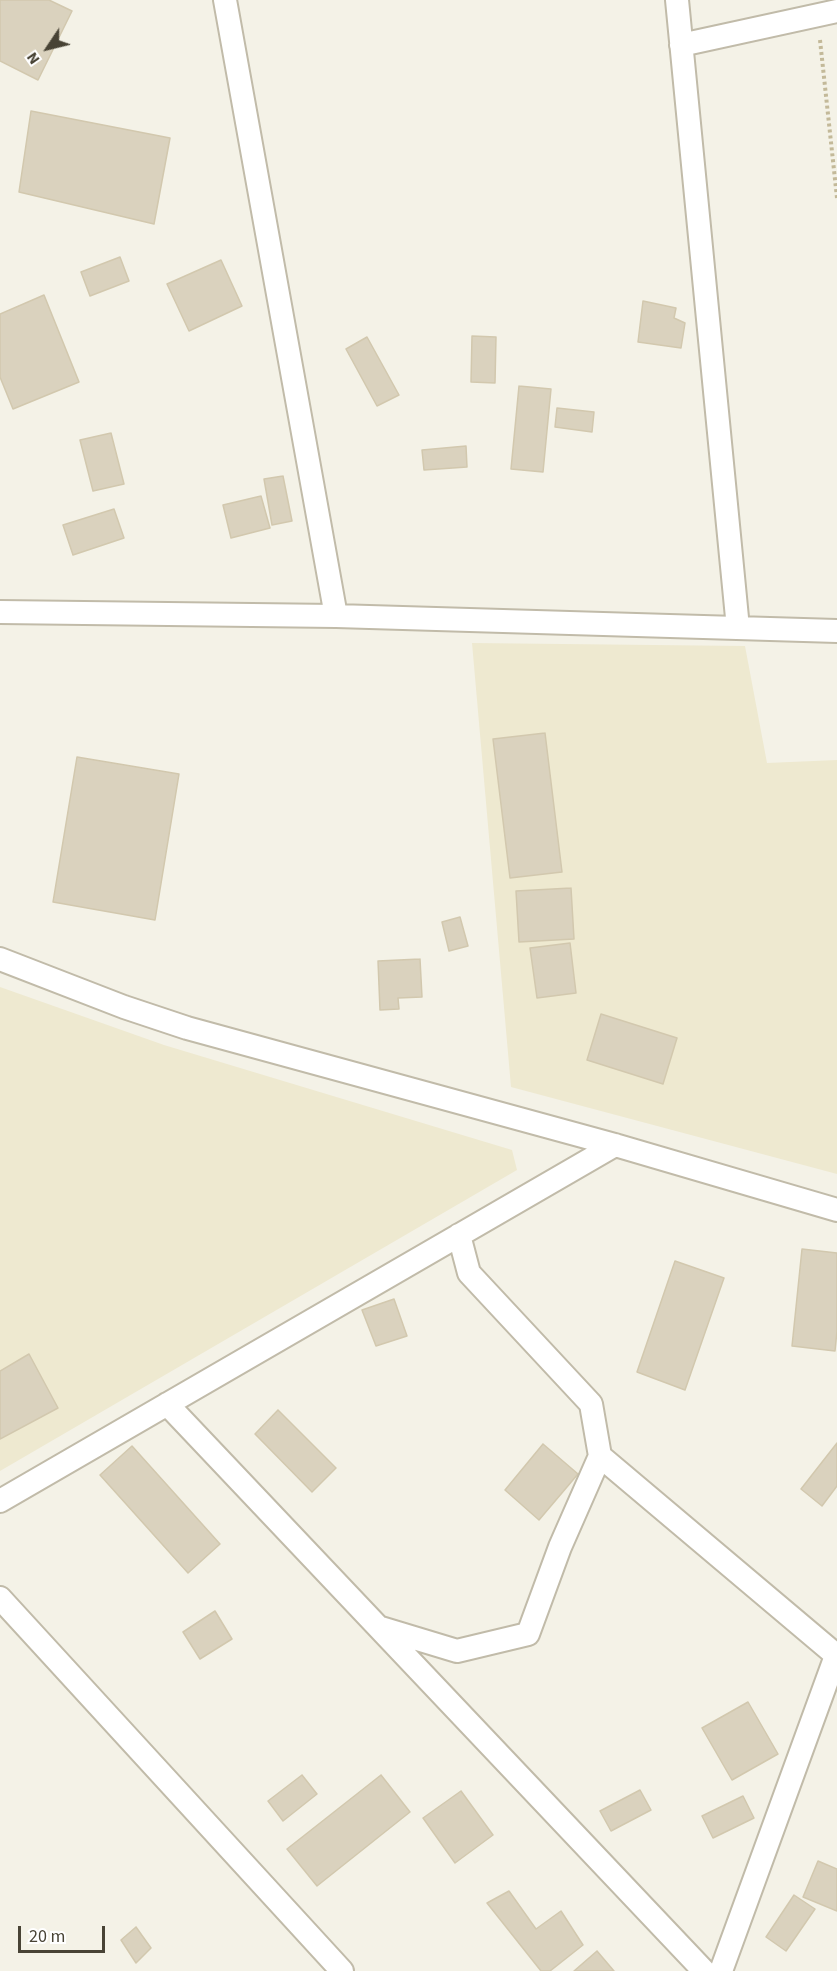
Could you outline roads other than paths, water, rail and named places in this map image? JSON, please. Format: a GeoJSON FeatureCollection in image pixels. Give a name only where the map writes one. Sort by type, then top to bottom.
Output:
{"type":"FeatureCollection","features":[{"type":"Feature","properties":{"kind":"street"},"geometry":{"type":"LineString","coordinates":[[225,0],[336,616]]}},
{"type":"Feature","properties":{"kind":"street"},"geometry":{"type":"LineString","coordinates":[[677,0],[738,628]]}},
{"type":"Feature","properties":{"kind":"street"},"geometry":{"type":"LineString","coordinates":[[681,45],[829,12]]}},
{"type":"Feature","properties":{"kind":"street"},"geometry":{"type":"LineString","coordinates":[[0,612],[336,616],[837,631]]}},
{"type":"Feature","properties":{"kind":"street"},"geometry":{"type":"LineString","coordinates":[[0,959],[124,1007],[187,1028],[615,1145],[837,1210]]}},
{"type":"Feature","properties":{"kind":"street"},"geometry":{"type":"LineString","coordinates":[[0,1501],[615,1145]]}},
{"type":"Feature","properties":{"kind":"street"},"geometry":{"type":"LineString","coordinates":[[378,1627],[456,1651],[528,1634],[560,1547],[600,1456],[591,1404],[469,1273],[459,1235]]}},
{"type":"Feature","properties":{"kind":"street"},"geometry":{"type":"LineString","coordinates":[[167,1404],[704,1971]]}},
{"type":"Feature","properties":{"kind":"street"},"geometry":{"type":"LineString","coordinates":[[600,1456],[837,1654],[722,1971]]}},
{"type":"Feature","properties":{"kind":"street"},"geometry":{"type":"LineString","coordinates":[[0,1598],[342,1971]]}}]}
